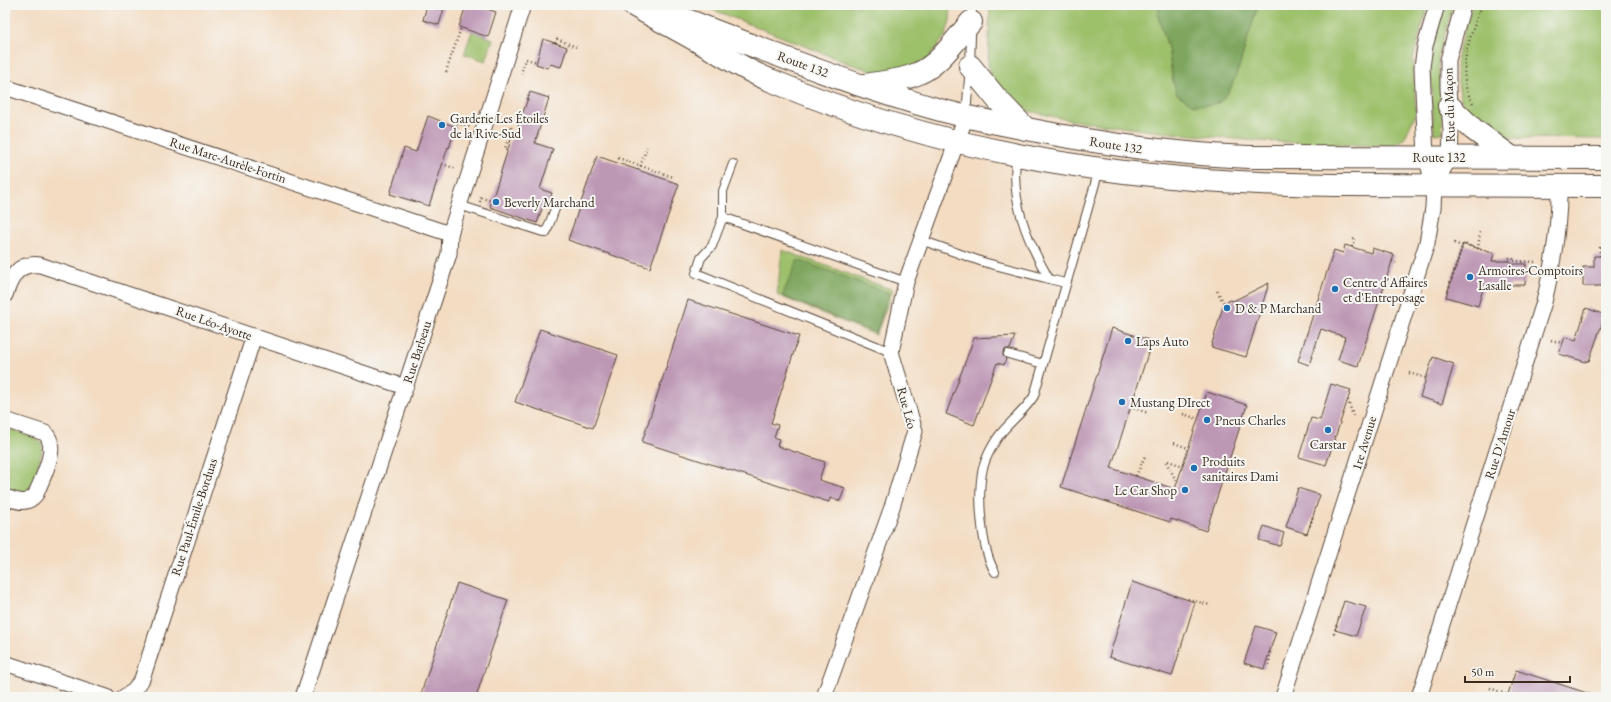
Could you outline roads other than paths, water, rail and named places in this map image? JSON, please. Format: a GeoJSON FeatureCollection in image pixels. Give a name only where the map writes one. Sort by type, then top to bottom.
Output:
{"type":"FeatureCollection","features":[{"type":"Feature","properties":{"kind":"highway","name":"Route 132"},"geometry":{"type":"LineString","coordinates":[[633,5],[758,75],[787,87],[876,118],[1017,155],[1099,169],[1190,179],[1321,184],[1434,186],[1606,186]]}},
{"type":"Feature","properties":{"kind":"highway","name":"Route 132"},"geometry":{"type":"LineString","coordinates":[[647,5],[862,86],[933,108],[1026,129],[1119,146],[1199,155],[1287,158],[1606,158]]}},
{"type":"Feature","properties":{"kind":"highway"},"geometry":{"type":"LineString","coordinates":[[862,86],[902,79],[926,69],[938,60],[972,13]]}},
{"type":"Feature","properties":{"kind":"highway"},"geometry":{"type":"LineString","coordinates":[[970,66],[997,99],[1026,129]]}},
{"type":"Feature","properties":{"kind":"highway"},"geometry":{"type":"LineString","coordinates":[[1449,106],[1473,129],[1511,157]]}},
{"type":"Feature","properties":{"kind":"street","name":"Rue Barbeau"},"geometry":{"type":"LineString","coordinates":[[304,697],[449,254],[450,234],[523,5]]}},
{"type":"Feature","properties":{"kind":"street","name":"Rue du Maçon"},"geometry":{"type":"LineString","coordinates":[[1434,186],[1426,157],[1422,67],[1425,46],[1437,5]]}},
{"type":"Feature","properties":{"kind":"street","name":"Rue du Maçon"},"geometry":{"type":"LineString","coordinates":[[1434,186],[1450,157],[1451,137],[1448,60],[1463,5]]}},
{"type":"Feature","properties":{"kind":"street","name":"Rue Marc-Aurèle-Fortin"},"geometry":{"type":"LineString","coordinates":[[5,87],[450,234]]}},
{"type":"Feature","properties":{"kind":"street","name":"Rue Léo"},"geometry":{"type":"LineString","coordinates":[[824,697],[892,507],[915,432],[892,352],[906,282],[966,116]]}},
{"type":"Feature","properties":{"kind":"street","name":"1re Avenue"},"geometry":{"type":"LineString","coordinates":[[1283,697],[1427,243],[1433,208],[1434,186]]}},
{"type":"Feature","properties":{"kind":"street","name":"Rue D'Amour"},"geometry":{"type":"LineString","coordinates":[[1419,697],[1545,297],[1552,262],[1558,215],[1558,186]]}},
{"type":"Feature","properties":{"kind":"street","name":"Rue Léo-Ayotte"},"geometry":{"type":"LineString","coordinates":[[5,295],[11,278],[22,268],[34,264],[405,387]]}},
{"type":"Feature","properties":{"kind":"street","name":"Rue Paul-Émile-Borduas"},"geometry":{"type":"LineString","coordinates":[[127,696],[139,685],[142,678],[254,336]]}},
{"type":"Feature","properties":{"kind":"street"},"geometry":{"type":"LineString","coordinates":[[5,420],[45,433],[49,437],[52,447],[36,494],[33,498],[23,502],[5,497]]}},
{"type":"Feature","properties":{"kind":"street"},"geometry":{"type":"LineString","coordinates":[[5,663],[107,697]]}},
{"type":"Feature","properties":{"kind":"lane"},"geometry":{"type":"LineString","coordinates":[[966,116],[972,13]]}},
{"type":"Feature","properties":{"kind":"lane"},"geometry":{"type":"LineString","coordinates":[[1017,155],[1014,168],[1014,180],[1018,207],[1033,250],[1049,279]]}},
{"type":"Feature","properties":{"kind":"lane"},"geometry":{"type":"LineString","coordinates":[[733,164],[723,191],[724,217],[712,246],[701,258],[696,273],[892,352]]}},
{"type":"Feature","properties":{"kind":"lane"},"geometry":{"type":"LineString","coordinates":[[995,572],[990,563],[982,523],[980,487],[984,467],[989,453],[998,437],[1027,408],[1034,396],[1095,188],[1099,169]]}},
{"type":"Feature","properties":{"kind":"lane"},"geometry":{"type":"LineString","coordinates":[[459,205],[546,234],[556,206]]}},
{"type":"Feature","properties":{"kind":"lane"},"geometry":{"type":"LineString","coordinates":[[724,217],[906,282]]}},
{"type":"Feature","properties":{"kind":"lane"},"geometry":{"type":"LineString","coordinates":[[921,240],[983,262],[1066,283]]}},
{"type":"Feature","properties":{"kind":"lane"},"geometry":{"type":"LineString","coordinates":[[1008,354],[1043,364]]}},
{"type":"Feature","properties":{"kind":"place","name":"Garderie Les Étoiles de la Rive-Sud"},"geometry":{"type":"Point","coordinates":[442,125]}},
{"type":"Feature","properties":{"kind":"place","name":"Beverly Marchand"},"geometry":{"type":"Point","coordinates":[496,202]}},
{"type":"Feature","properties":{"kind":"place","name":"Armoires-Comptoirs Lasalle"},"geometry":{"type":"Point","coordinates":[1470,277]}},
{"type":"Feature","properties":{"kind":"place","name":"Centre d'Affaires et d'Entreposage"},"geometry":{"type":"Point","coordinates":[1335,289]}},
{"type":"Feature","properties":{"kind":"place","name":"D & P Marchand"},"geometry":{"type":"Point","coordinates":[1227,308]}},
{"type":"Feature","properties":{"kind":"place","name":"Laps Auto"},"geometry":{"type":"Point","coordinates":[1128,341]}},
{"type":"Feature","properties":{"kind":"place","name":"Mustang DIrect"},"geometry":{"type":"Point","coordinates":[1122,402]}},
{"type":"Feature","properties":{"kind":"place","name":"Pneus Charles"},"geometry":{"type":"Point","coordinates":[1207,420]}},
{"type":"Feature","properties":{"kind":"place","name":"Carstar"},"geometry":{"type":"Point","coordinates":[1328,430]}},
{"type":"Feature","properties":{"kind":"place","name":"Produits sanitaires Dami"},"geometry":{"type":"Point","coordinates":[1194,468]}},
{"type":"Feature","properties":{"kind":"place","name":"Le Car Shop"},"geometry":{"type":"Point","coordinates":[1185,490]}}]}
